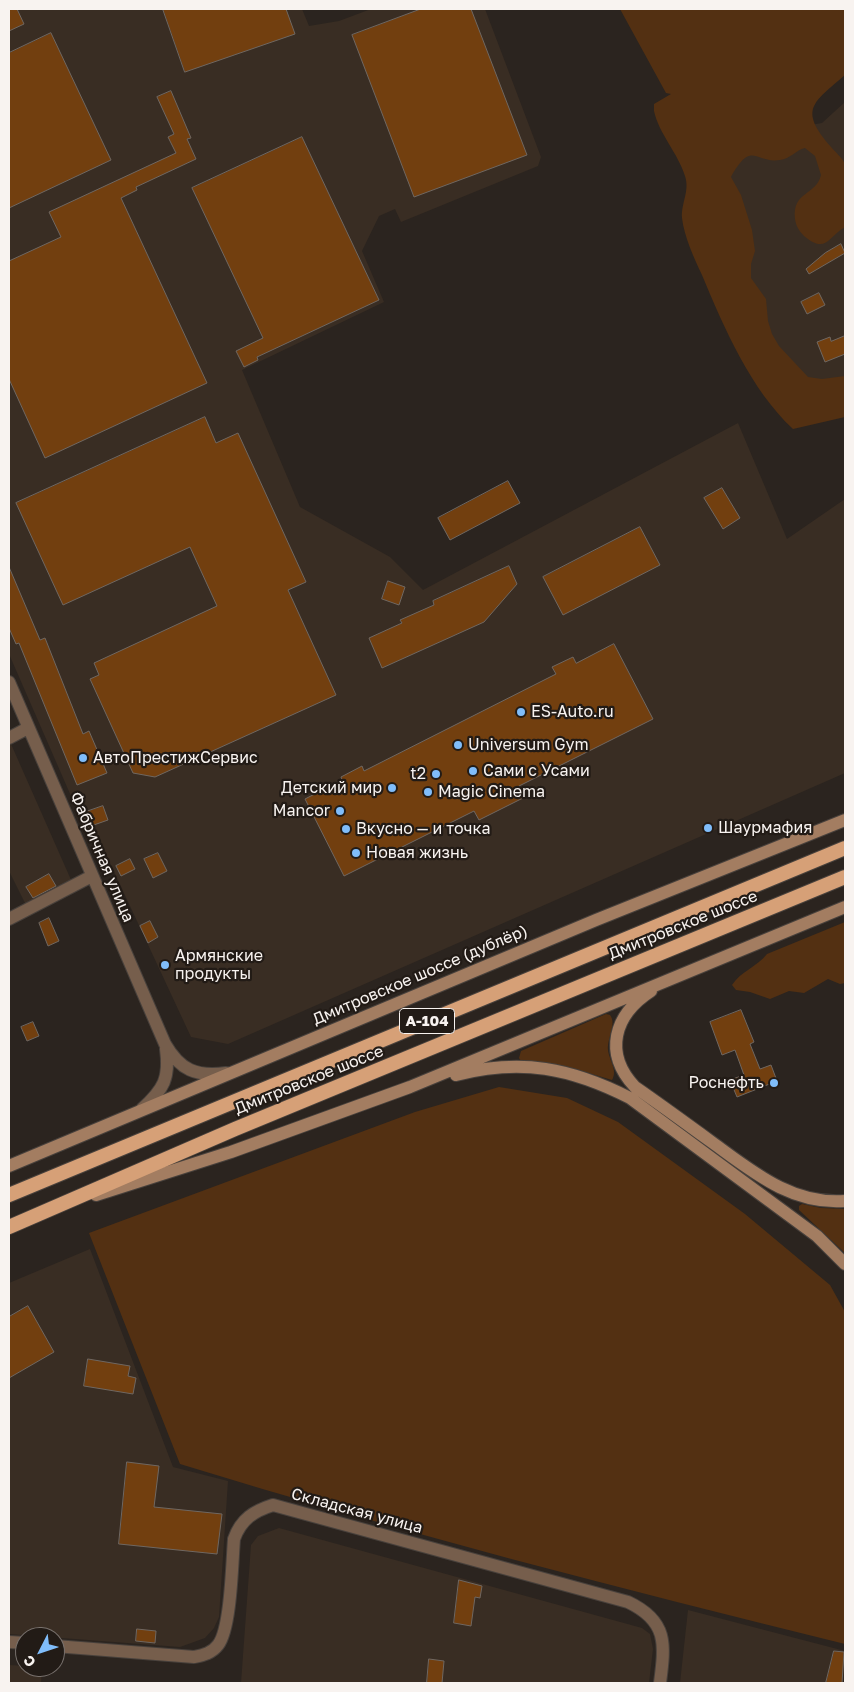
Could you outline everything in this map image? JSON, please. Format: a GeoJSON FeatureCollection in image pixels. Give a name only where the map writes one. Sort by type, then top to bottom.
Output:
{"type":"FeatureCollection","features":[{"type":"Feature","properties":{"kind":"highway","name":"Дмитровское шоссе"},"geometry":{"type":"LineString","coordinates":[[9,1195],[845,848]]}},
{"type":"Feature","properties":{"kind":"highway","name":"Дмитровское шоссе"},"geometry":{"type":"LineString","coordinates":[[9,1227],[235,1129],[845,877]]}},
{"type":"Feature","properties":{"kind":"main road","name":"Дмитровское шоссе (дублёр)"},"geometry":{"type":"LineString","coordinates":[[9,1166],[226,1073],[596,920],[845,820]]}},
{"type":"Feature","properties":{"kind":"main road"},"geometry":{"type":"LineString","coordinates":[[48,1210],[231,1152],[410,1087],[845,907]]}},
{"type":"Feature","properties":{"kind":"main road"},"geometry":{"type":"LineString","coordinates":[[671,978],[647,994],[634,1006],[617,1031],[615,1052],[619,1066],[627,1078],[635,1087],[762,1179],[791,1193],[814,1200],[845,1201]]}},
{"type":"Feature","properties":{"kind":"main road"},"geometry":{"type":"LineString","coordinates":[[410,1087],[498,1066],[543,1067],[567,1072],[609,1087],[630,1098],[774,1203],[817,1236],[845,1264]]}},
{"type":"Feature","properties":{"kind":"street","name":"Фабричная улица"},"geometry":{"type":"LineString","coordinates":[[9,682],[165,1044],[173,1058],[183,1067],[210,1075],[226,1073]]}},
{"type":"Feature","properties":{"kind":"street"},"geometry":{"type":"LineString","coordinates":[[9,738],[28,728]]}},
{"type":"Feature","properties":{"kind":"street"},"geometry":{"type":"LineString","coordinates":[[9,919],[92,876]]}},
{"type":"Feature","properties":{"kind":"street","name":"Фабричная улица"},"geometry":{"type":"LineString","coordinates":[[142,1109],[156,1096],[165,1080],[167,1061],[165,1044]]}},
{"type":"Feature","properties":{"kind":"street","name":"Складская улица"},"geometry":{"type":"LineString","coordinates":[[65,1647],[194,1657],[212,1652],[223,1637],[226,1626],[234,1539],[238,1527],[258,1510],[273,1505],[628,1602],[642,1608],[653,1618],[660,1630],[664,1648],[660,1683]]}},
{"type":"Feature","properties":{"kind":"shaded area"},"geometry":{"type":"Polygon","coordinates":[[[9,9],[302,9],[309,26],[339,21],[371,9],[485,9],[541,157],[538,166],[401,222],[395,209],[379,216],[362,251],[384,302],[242,370],[300,507],[390,557],[423,590],[738,423],[787,539],[845,499],[845,773],[228,1044],[191,1037],[103,848],[95,851],[9,654],[9,9]]]}},
{"type":"Feature","properties":{"kind":"shaded area"},"geometry":{"type":"Polygon","coordinates":[[[620,9],[845,9],[845,75],[818,100],[812,115],[821,134],[845,165],[847,186],[845,227],[822,244],[811,241],[798,228],[795,219],[797,203],[814,187],[821,175],[815,156],[805,148],[780,160],[749,156],[738,166],[731,177],[741,195],[752,230],[755,251],[751,264],[751,278],[766,299],[768,321],[772,334],[779,346],[808,377],[822,379],[845,376],[845,417],[793,429],[764,396],[740,357],[729,337],[685,232],[682,218],[686,192],[685,176],[678,159],[660,128],[654,111],[654,104],[671,94],[666,93],[620,9]]]}},
{"type":"Feature","properties":{"kind":"shaded area"},"geometry":{"type":"Polygon","coordinates":[[[845,102],[845,398],[803,398],[751,300],[702,168],[752,135],[822,123],[845,102]]]}},
{"type":"Feature","properties":{"kind":"shaded area"},"geometry":{"type":"Polygon","coordinates":[[[11,744],[72,882],[26,905],[9,871],[9,746],[11,744]]]}},
{"type":"Feature","properties":{"kind":"shaded area"},"geometry":{"type":"Polygon","coordinates":[[[845,922],[845,983],[840,984],[828,979],[804,993],[789,991],[770,999],[750,992],[736,990],[732,985],[767,954],[845,922]]]}},
{"type":"Feature","properties":{"kind":"shaded area"},"geometry":{"type":"Polygon","coordinates":[[[606,1014],[610,1015],[613,1023],[608,1045],[614,1069],[612,1080],[565,1066],[521,1061],[519,1058],[521,1051],[606,1014]]]}},
{"type":"Feature","properties":{"kind":"shaded area"},"geometry":{"type":"Polygon","coordinates":[[[499,1087],[567,1098],[618,1122],[745,1214],[830,1285],[845,1312],[845,1644],[511,1559],[345,1513],[180,1464],[89,1233],[415,1112],[499,1087]]]}},
{"type":"Feature","properties":{"kind":"shaded area"},"geometry":{"type":"Polygon","coordinates":[[[802,1204],[821,1208],[845,1209],[845,1253],[799,1210],[799,1206],[802,1204]]]}},
{"type":"Feature","properties":{"kind":"shaded area"},"geometry":{"type":"Polygon","coordinates":[[[90,1249],[173,1467],[228,1481],[219,1617],[214,1628],[205,1638],[180,1647],[65,1638],[65,1627],[15,1627],[15,1634],[9,1634],[9,1283],[90,1249]]]}},
{"type":"Feature","properties":{"kind":"shaded area"},"geometry":{"type":"Polygon","coordinates":[[[279,1528],[642,1628],[650,1634],[653,1649],[649,1683],[241,1683],[251,1545],[258,1536],[279,1528]]]}},
{"type":"Feature","properties":{"kind":"shaded area"},"geometry":{"type":"Polygon","coordinates":[[[688,1610],[845,1651],[843,1683],[680,1683],[688,1610]]]}},
{"type":"Feature","properties":{"kind":"shaded area"},"geometry":{"type":"Polygon","coordinates":[[[9,1665],[15,1665],[15,1677],[41,1677],[41,1683],[9,1683],[9,1665]]]}},
{"type":"Feature","properties":{"kind":"building"},"geometry":{"type":"Polygon","coordinates":[[[9,9],[17,9],[24,24],[9,31],[9,9]]]}},
{"type":"Feature","properties":{"kind":"building"},"geometry":{"type":"Polygon","coordinates":[[[163,9],[286,9],[295,34],[185,72],[163,9]]]}},
{"type":"Feature","properties":{"kind":"building"},"geometry":{"type":"Polygon","coordinates":[[[421,9],[471,9],[527,155],[414,197],[352,35],[421,9]]]}},
{"type":"Feature","properties":{"kind":"building"},"geometry":{"type":"Polygon","coordinates":[[[51,33],[111,160],[9,208],[9,53],[51,33]]]}},
{"type":"Feature","properties":{"kind":"building"},"geometry":{"type":"Polygon","coordinates":[[[171,91],[191,138],[187,139],[196,159],[136,187],[137,190],[121,198],[207,383],[45,458],[9,379],[9,261],[61,237],[49,212],[176,153],[168,137],[174,134],[157,97],[171,91]]]}},
{"type":"Feature","properties":{"kind":"building"},"geometry":{"type":"Polygon","coordinates":[[[302,137],[379,300],[257,357],[258,360],[244,367],[236,351],[263,338],[192,188],[302,137]]]}},
{"type":"Feature","properties":{"kind":"building"},"geometry":{"type":"Polygon","coordinates":[[[841,244],[845,253],[809,274],[806,269],[825,253],[841,244]]]}},
{"type":"Feature","properties":{"kind":"building"},"geometry":{"type":"Polygon","coordinates":[[[819,293],[825,305],[807,314],[801,302],[819,293]]]}},
{"type":"Feature","properties":{"kind":"building"},"geometry":{"type":"Polygon","coordinates":[[[845,336],[845,354],[825,362],[817,342],[830,337],[831,341],[845,336]]]}},
{"type":"Feature","properties":{"kind":"building"},"geometry":{"type":"Polygon","coordinates":[[[205,417],[216,443],[238,433],[306,582],[288,590],[336,695],[155,777],[133,773],[90,679],[99,675],[94,663],[217,606],[190,547],[63,605],[16,503],[205,417]]]}},
{"type":"Feature","properties":{"kind":"building"},"geometry":{"type":"Polygon","coordinates":[[[508,481],[520,503],[450,540],[438,518],[508,481]]]}},
{"type":"Feature","properties":{"kind":"building"},"geometry":{"type":"Polygon","coordinates":[[[722,488],[740,518],[723,529],[704,498],[722,488]]]}},
{"type":"Feature","properties":{"kind":"building"},"geometry":{"type":"Polygon","coordinates":[[[640,527],[660,565],[563,615],[543,577],[640,527]]]}},
{"type":"Feature","properties":{"kind":"building"},"geometry":{"type":"Polygon","coordinates":[[[509,566],[517,584],[484,622],[382,668],[369,638],[402,623],[400,620],[434,605],[433,601],[509,566]]]}},
{"type":"Feature","properties":{"kind":"building"},"geometry":{"type":"Polygon","coordinates":[[[9,567],[40,640],[45,638],[83,734],[89,731],[107,773],[77,785],[19,643],[16,644],[9,628],[9,567]]]}},
{"type":"Feature","properties":{"kind":"building"},"geometry":{"type":"Polygon","coordinates":[[[388,581],[405,587],[399,605],[382,599],[388,581]]]}},
{"type":"Feature","properties":{"kind":"building"},"geometry":{"type":"Polygon","coordinates":[[[614,644],[653,719],[519,786],[525,797],[479,820],[474,811],[344,876],[305,799],[342,780],[341,777],[362,766],[364,771],[556,674],[552,667],[573,657],[576,663],[614,644]]]}},
{"type":"Feature","properties":{"kind":"building"},"geometry":{"type":"Polygon","coordinates":[[[103,806],[108,820],[88,827],[83,813],[103,806]]]}},
{"type":"Feature","properties":{"kind":"building"},"geometry":{"type":"Polygon","coordinates":[[[158,853],[167,871],[153,878],[144,859],[158,853]]]}},
{"type":"Feature","properties":{"kind":"building"},"geometry":{"type":"Polygon","coordinates":[[[130,859],[135,869],[121,876],[116,866],[130,859]]]}},
{"type":"Feature","properties":{"kind":"building"},"geometry":{"type":"Polygon","coordinates":[[[49,874],[56,886],[33,898],[26,887],[49,874]]]}},
{"type":"Feature","properties":{"kind":"building"},"geometry":{"type":"Polygon","coordinates":[[[49,918],[59,941],[48,946],[39,923],[49,918]]]}},
{"type":"Feature","properties":{"kind":"building"},"geometry":{"type":"Polygon","coordinates":[[[150,921],[158,937],[148,943],[140,926],[150,921]]]}},
{"type":"Feature","properties":{"kind":"building"},"geometry":{"type":"Polygon","coordinates":[[[741,1010],[754,1042],[750,1044],[760,1069],[771,1065],[777,1081],[737,1097],[730,1080],[744,1075],[735,1050],[722,1055],[710,1022],[741,1010]]]}},
{"type":"Feature","properties":{"kind":"building"},"geometry":{"type":"Polygon","coordinates":[[[33,1022],[39,1036],[27,1041],[21,1027],[33,1022]]]}},
{"type":"Feature","properties":{"kind":"building"},"geometry":{"type":"Polygon","coordinates":[[[28,1306],[54,1352],[9,1378],[9,1317],[28,1306]]]}},
{"type":"Feature","properties":{"kind":"building"},"geometry":{"type":"Polygon","coordinates":[[[88,1359],[130,1366],[128,1376],[136,1378],[133,1394],[84,1386],[88,1359]]]}},
{"type":"Feature","properties":{"kind":"building"},"geometry":{"type":"Polygon","coordinates":[[[127,1462],[159,1466],[154,1507],[222,1514],[217,1554],[119,1544],[127,1462]]]}},
{"type":"Feature","properties":{"kind":"building"},"geometry":{"type":"Polygon","coordinates":[[[459,1580],[482,1586],[480,1598],[475,1597],[471,1626],[454,1623],[459,1580]]]}},
{"type":"Feature","properties":{"kind":"building"},"geometry":{"type":"Polygon","coordinates":[[[137,1629],[156,1631],[155,1643],[136,1641],[137,1629]]]}},
{"type":"Feature","properties":{"kind":"building"},"geometry":{"type":"Polygon","coordinates":[[[834,1651],[844,1652],[842,1683],[826,1683],[834,1651]]]}},
{"type":"Feature","properties":{"kind":"building"},"geometry":{"type":"Polygon","coordinates":[[[429,1659],[444,1661],[442,1683],[427,1683],[429,1659]]]}},
{"type":"Feature","properties":{"kind":"place","name":"ES-Auto.ru"},"geometry":{"type":"Point","coordinates":[521,712]}},
{"type":"Feature","properties":{"kind":"place","name":"Universum Gym"},"geometry":{"type":"Point","coordinates":[458,745]}},
{"type":"Feature","properties":{"kind":"place","name":"АвтоПрестижСервис"},"geometry":{"type":"Point","coordinates":[83,758]}},
{"type":"Feature","properties":{"kind":"place","name":"Сами с Усами"},"geometry":{"type":"Point","coordinates":[473,771]}},
{"type":"Feature","properties":{"kind":"place","name":"t2"},"geometry":{"type":"Point","coordinates":[436,774]}},
{"type":"Feature","properties":{"kind":"place","name":"Детский мир"},"geometry":{"type":"Point","coordinates":[392,788]}},
{"type":"Feature","properties":{"kind":"place","name":"Magic Cinema"},"geometry":{"type":"Point","coordinates":[428,792]}},
{"type":"Feature","properties":{"kind":"place","name":"Mancor"},"geometry":{"type":"Point","coordinates":[340,811]}},
{"type":"Feature","properties":{"kind":"place","name":"Шаурмафия"},"geometry":{"type":"Point","coordinates":[708,828]}},
{"type":"Feature","properties":{"kind":"place","name":"Вкусно — и точка"},"geometry":{"type":"Point","coordinates":[346,829]}},
{"type":"Feature","properties":{"kind":"place","name":"Новая жизнь"},"geometry":{"type":"Point","coordinates":[356,853]}},
{"type":"Feature","properties":{"kind":"place","name":"Армянские продукты"},"geometry":{"type":"Point","coordinates":[165,965]}},
{"type":"Feature","properties":{"kind":"place","name":"Роснефть"},"geometry":{"type":"Point","coordinates":[774,1083]}}]}
